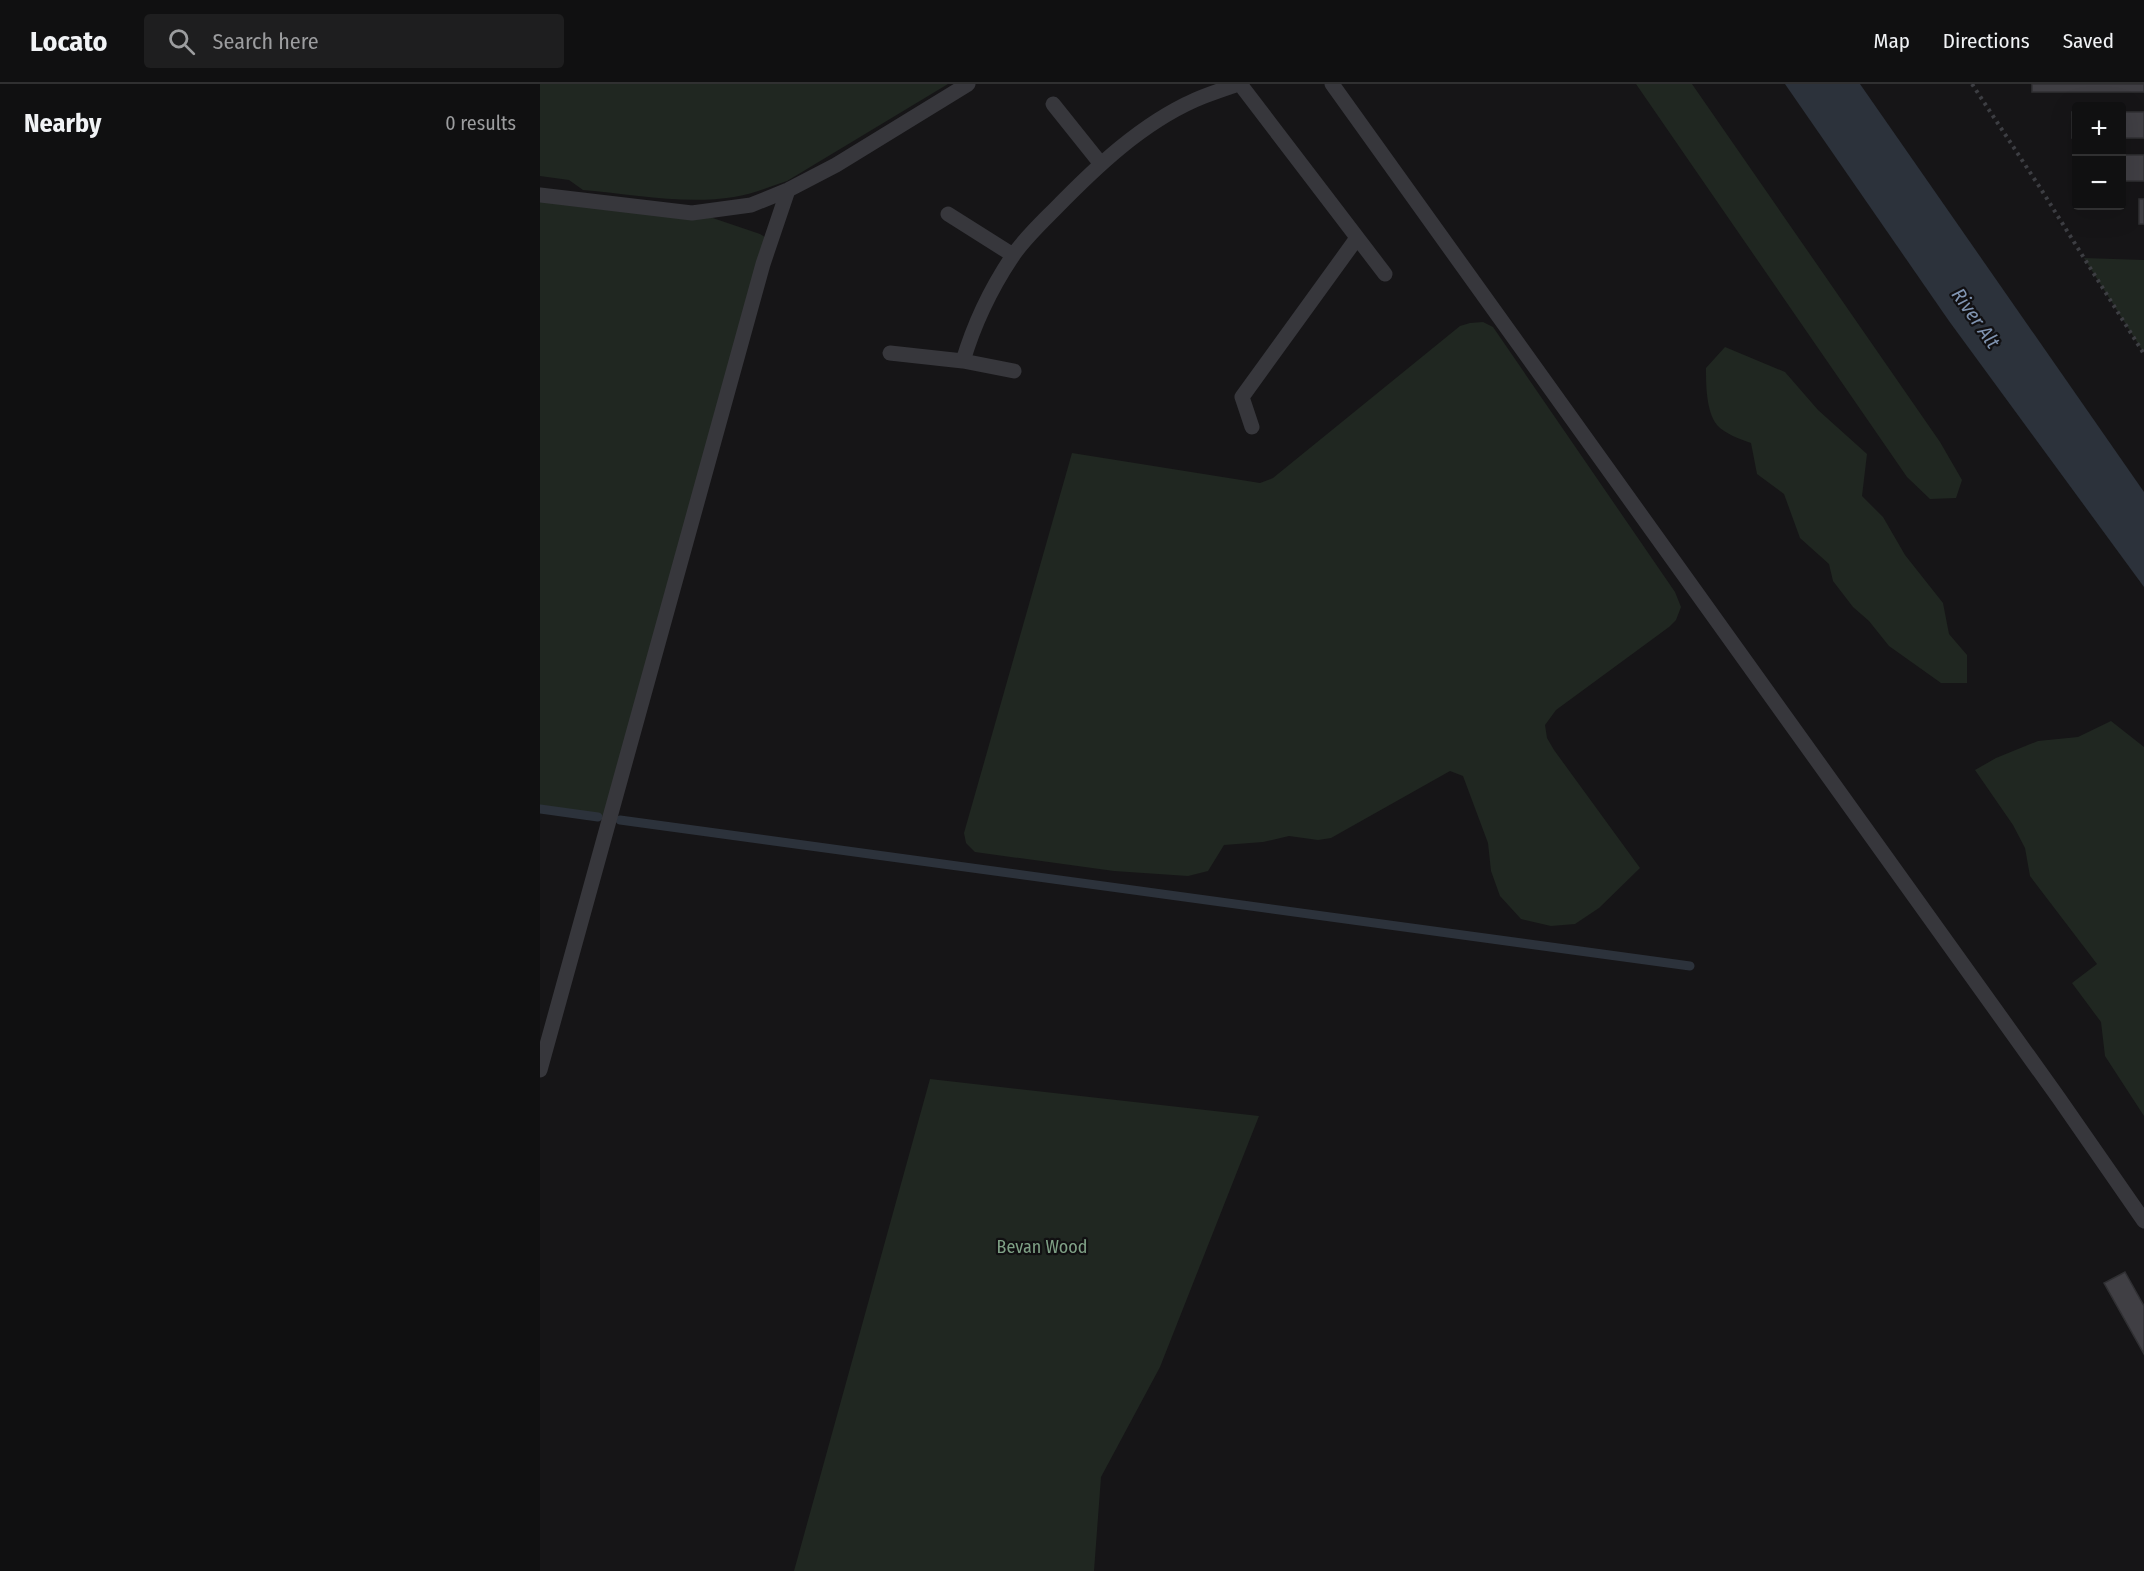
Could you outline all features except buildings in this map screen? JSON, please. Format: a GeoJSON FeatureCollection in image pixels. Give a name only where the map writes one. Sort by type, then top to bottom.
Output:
{"type":"FeatureCollection","features":[{"type":"Feature","properties":{"kind":"lane"},"geometry":{"type":"LineString","coordinates":[[540,195],[692,213],[751,205],[788,190],[836,165],[968,84]]}},
{"type":"Feature","properties":{"kind":"lane"},"geometry":{"type":"LineString","coordinates":[[963,361],[971,335],[988,296],[1013,255],[1043,221],[1119,148],[1156,122],[1195,100],[1206,90],[1239,84],[1385,274]]}},
{"type":"Feature","properties":{"kind":"lane"},"geometry":{"type":"LineString","coordinates":[[1332,84],[2051,1087],[2144,1221]]}},
{"type":"Feature","properties":{"kind":"lane"},"geometry":{"type":"LineString","coordinates":[[1053,104],[1101,164]]}},
{"type":"Feature","properties":{"kind":"lane"},"geometry":{"type":"LineString","coordinates":[[540,1070],[763,264],[788,190]]}},
{"type":"Feature","properties":{"kind":"lane"},"geometry":{"type":"LineString","coordinates":[[948,214],[1013,255]]}},
{"type":"Feature","properties":{"kind":"lane"},"geometry":{"type":"LineString","coordinates":[[1252,428],[1242,397],[1358,238]]}},
{"type":"Feature","properties":{"kind":"lane"},"geometry":{"type":"LineString","coordinates":[[890,353],[963,361],[1014,371]]}},
{"type":"Feature","properties":{"kind":"path"},"geometry":{"type":"LineString","coordinates":[[1972,84],[2144,354]]}},
{"type":"Feature","properties":{"kind":"green space"},"geometry":{"type":"Polygon","coordinates":[[[540,84],[948,84],[787,181],[741,196],[696,200],[583,190],[569,180],[540,176],[540,84]]]}},
{"type":"Feature","properties":{"kind":"green space"},"geometry":{"type":"Polygon","coordinates":[[[1636,84],[1692,84],[1940,442],[1962,480],[1956,498],[1930,499],[1907,477],[1636,84]]]}},
{"type":"Feature","properties":{"kind":"green space"},"geometry":{"type":"Polygon","coordinates":[[[540,194],[698,213],[760,234],[771,241],[609,819],[540,809],[540,194]]]}},
{"type":"Feature","properties":{"kind":"green space"},"geometry":{"type":"Polygon","coordinates":[[[2084,258],[2144,260],[2144,353],[2084,258]]]}},
{"type":"Feature","properties":{"kind":"green space"},"geometry":{"type":"Polygon","coordinates":[[[1483,322],[1493,327],[1675,592],[1681,607],[1676,620],[1669,627],[1556,710],[1545,725],[1547,738],[1554,750],[1640,868],[1599,908],[1575,924],[1551,926],[1521,919],[1500,896],[1491,871],[1488,843],[1463,776],[1450,771],[1331,838],[1318,840],[1289,836],[1263,842],[1224,845],[1208,871],[1188,876],[1114,871],[975,852],[966,843],[964,833],[1072,453],[1260,483],[1273,478],[1460,326],[1483,322]]]}},
{"type":"Feature","properties":{"kind":"green space"},"geometry":{"type":"Polygon","coordinates":[[[1725,347],[1785,372],[1818,410],[1867,454],[1862,496],[1883,517],[1905,555],[1943,603],[1949,634],[1967,655],[1967,683],[1941,683],[1889,646],[1869,621],[1853,607],[1833,581],[1829,564],[1800,538],[1784,494],[1757,474],[1751,443],[1728,434],[1717,425],[1709,405],[1706,368],[1725,347]]]}},
{"type":"Feature","properties":{"kind":"green space"},"geometry":{"type":"Polygon","coordinates":[[[2111,721],[2144,747],[2144,1116],[2105,1056],[2101,1022],[2072,983],[2097,964],[2030,876],[2025,848],[2013,825],[1975,770],[1996,758],[2038,741],[2078,737],[2111,721]]]}},
{"type":"Feature","properties":{"kind":"green space","name":"Bevan Wood"},"geometry":{"type":"Polygon","coordinates":[[[930,1079],[1259,1116],[1160,1367],[1101,1477],[1094,1571],[794,1571],[930,1079]]]}},
{"type":"Feature","properties":{"kind":"water","name":"River Alt"},"geometry":{"type":"Polygon","coordinates":[[[1785,84],[1860,84],[2144,492],[2144,587],[1949,321],[1785,84]]]}},
{"type":"Feature","properties":{"kind":"waterway"},"geometry":{"type":"LineString","coordinates":[[540,809],[598,817]]}},
{"type":"Feature","properties":{"kind":"waterway"},"geometry":{"type":"LineString","coordinates":[[620,820],[1690,966]]}}]}
